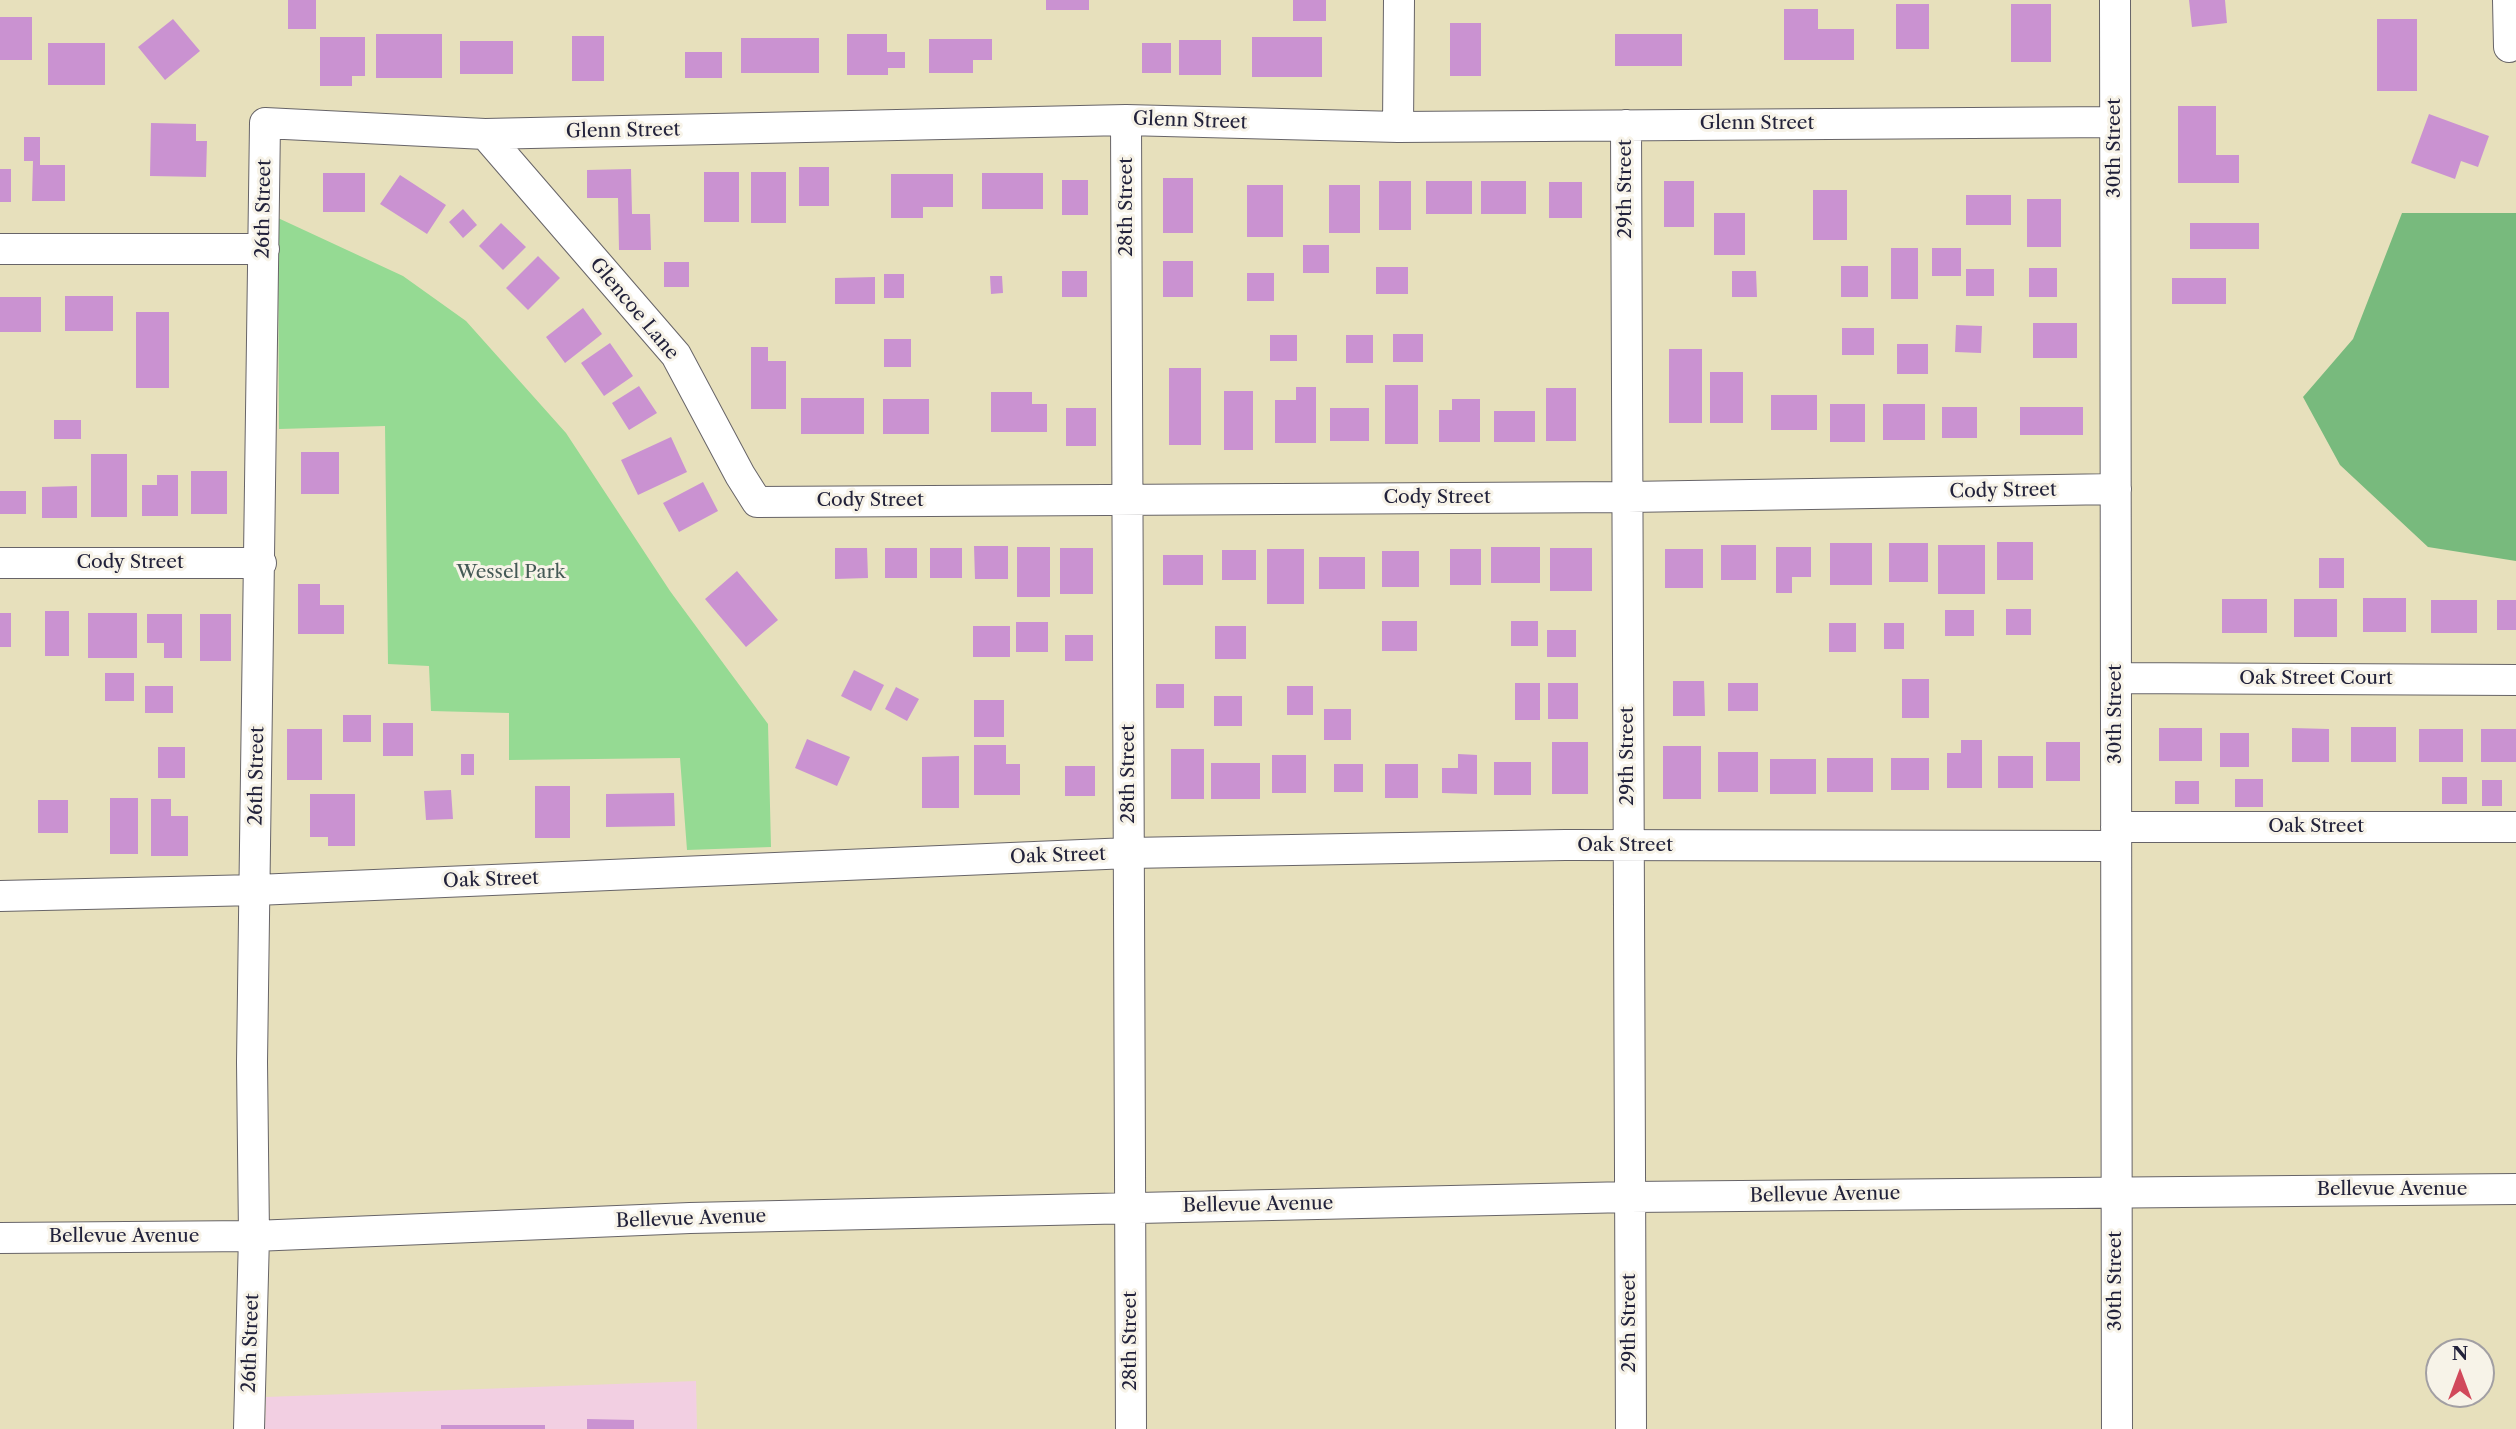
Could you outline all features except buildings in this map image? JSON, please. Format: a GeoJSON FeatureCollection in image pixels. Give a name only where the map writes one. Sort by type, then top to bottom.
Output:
{"type":"FeatureCollection","features":[{"type":"Feature","properties":{"kind":"street"},"geometry":{"type":"LineString","coordinates":[[1398,127],[1399,0]]}},
{"type":"Feature","properties":{"kind":"street","name":"30th Street"},"geometry":{"type":"LineString","coordinates":[[2115,0],[2117,1429]]}},
{"type":"Feature","properties":{"kind":"street"},"geometry":{"type":"LineString","coordinates":[[2508,0],[2509,47]]}},
{"type":"Feature","properties":{"kind":"street","name":"Glenn Street"},"geometry":{"type":"LineString","coordinates":[[265,123],[485,134],[1126,120],[1398,127],[2115,122]]}},
{"type":"Feature","properties":{"kind":"street","name":"28th Street"},"geometry":{"type":"LineString","coordinates":[[1126,120],[1131,1429]]}},
{"type":"Feature","properties":{"kind":"street","name":"26th Street"},"geometry":{"type":"LineString","coordinates":[[249,1429],[254,1236],[252,1062],[265,123]]}},
{"type":"Feature","properties":{"kind":"street","name":"29th Street"},"geometry":{"type":"LineString","coordinates":[[1626,125],[1630,1429]]}},
{"type":"Feature","properties":{"kind":"street","name":"Glencoe Lane"},"geometry":{"type":"LineString","coordinates":[[485,134],[676,355],[757,502]]}},
{"type":"Feature","properties":{"kind":"street"},"geometry":{"type":"LineString","coordinates":[[0,249],[264,248]]}},
{"type":"Feature","properties":{"kind":"street","name":"Cody Street"},"geometry":{"type":"LineString","coordinates":[[757,502],[1628,497],[2116,489]]}},
{"type":"Feature","properties":{"kind":"street","name":"Cody Street"},"geometry":{"type":"LineString","coordinates":[[0,563],[261,563]]}},
{"type":"Feature","properties":{"kind":"street","name":"Oak Street Court"},"geometry":{"type":"LineString","coordinates":[[2116,678],[2516,680]]}},
{"type":"Feature","properties":{"kind":"street","name":"Oak Street"},"geometry":{"type":"LineString","coordinates":[[0,896],[256,890],[1129,853],[1628,846],[2516,827]]}},
{"type":"Feature","properties":{"kind":"street","name":"Bellevue Avenue"},"geometry":{"type":"LineString","coordinates":[[0,1238],[254,1236],[690,1218],[1630,1197],[2516,1189]]}},
{"type":"Feature","properties":{"kind":"shaded area"},"geometry":{"type":"Polygon","coordinates":[[[696,1381],[697,1429],[265,1429],[266,1397],[696,1381]]]}},
{"type":"Feature","properties":{"kind":"green space"},"geometry":{"type":"Polygon","coordinates":[[[2402,213],[2516,213],[2516,561],[2428,547],[2340,465],[2303,397],[2353,339],[2402,213]]]}},
{"type":"Feature","properties":{"kind":"green space","name":"Wessel Park"},"geometry":{"type":"Polygon","coordinates":[[[278,218],[403,276],[466,321],[566,433],[670,591],[768,724],[771,847],[687,850],[680,758],[509,760],[509,713],[431,711],[429,666],[388,664],[385,426],[279,429],[278,218]]]}}]}
